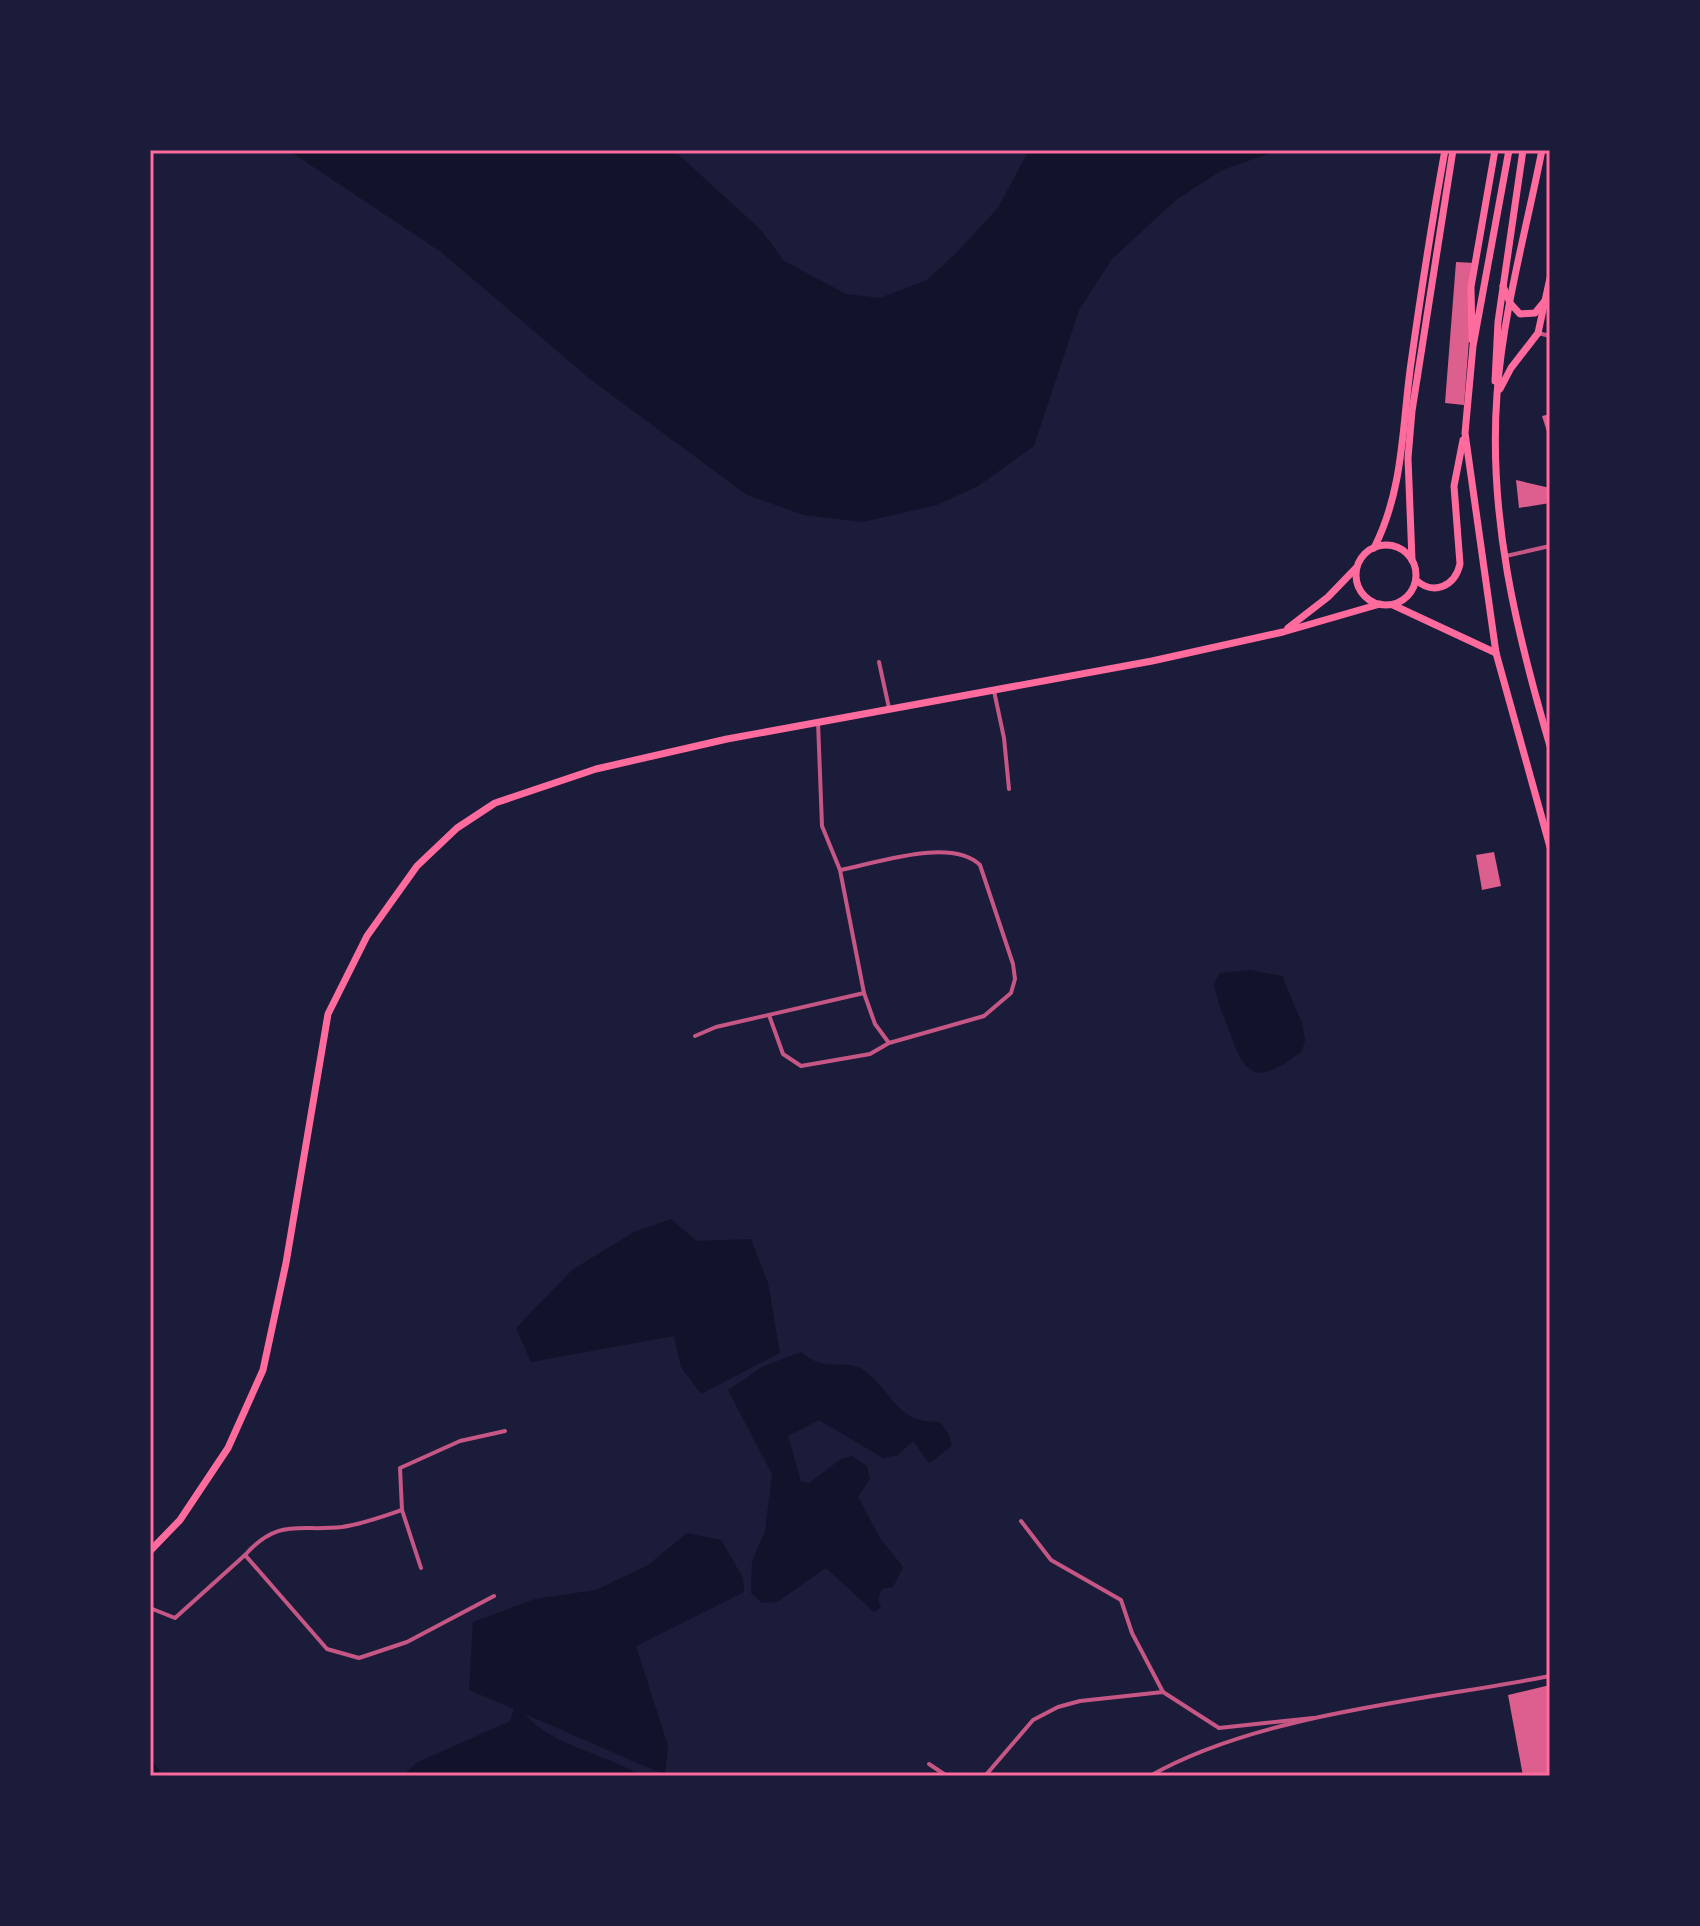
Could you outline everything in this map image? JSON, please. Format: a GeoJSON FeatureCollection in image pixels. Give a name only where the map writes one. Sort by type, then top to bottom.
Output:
{"type":"FeatureCollection","features":[{"type":"Feature","properties":{"kind":"highway"},"geometry":{"type":"LineString","coordinates":[[1283,632],[1328,597],[1374,548],[1394,502],[1411,365],[1445,150]]}},
{"type":"Feature","properties":{"kind":"highway"},"geometry":{"type":"LineString","coordinates":[[1392,604],[1408,596],[1416,580],[1412,560],[1408,458],[1412,411],[1453,150]]}},
{"type":"Feature","properties":{"kind":"highway"},"geometry":{"type":"LineString","coordinates":[[1497,395],[1510,303],[1542,150]]}},
{"type":"Feature","properties":{"kind":"highway"},"geometry":{"type":"LineString","coordinates":[[1473,346],[1471,287],[1494,152]]}},
{"type":"Feature","properties":{"kind":"highway"},"geometry":{"type":"LineString","coordinates":[[1416,580],[1437,588],[1446,586],[1458,574],[1454,470],[1465,433],[1473,346],[1509,153]]}},
{"type":"Feature","properties":{"kind":"highway"},"geometry":{"type":"LineString","coordinates":[[1523,153],[1502,284],[1494,361],[1496,454],[1503,556],[1515,627],[1550,745]]}},
{"type":"Feature","properties":{"kind":"highway"},"geometry":{"type":"LineString","coordinates":[[1497,395],[1511,368],[1538,333],[1550,278]]}},
{"type":"Feature","properties":{"kind":"highway"},"geometry":{"type":"LineString","coordinates":[[1502,284],[1510,303],[1520,314],[1531,315],[1539,310],[1546,294]]}},
{"type":"Feature","properties":{"kind":"highway"},"geometry":{"type":"LineString","coordinates":[[1465,433],[1496,653],[1550,847]]}},
{"type":"Feature","properties":{"kind":"highway"},"geometry":{"type":"LineString","coordinates":[[1374,548],[1399,548],[1412,560]]}},
{"type":"Feature","properties":{"kind":"highway"},"geometry":{"type":"LineString","coordinates":[[1359,564],[1358,585],[1371,600],[1380,604]]}},
{"type":"Feature","properties":{"kind":"highway"},"geometry":{"type":"LineString","coordinates":[[150,1551],[180,1520],[228,1448],[263,1370],[286,1263],[328,1014],[367,936],[417,866],[474,816],[495,803],[541,785],[596,769],[818,722],[994,691],[1283,632],[1380,604],[1392,604],[1496,653]]}},
{"type":"Feature","properties":{"kind":"street"},"geometry":{"type":"LineString","coordinates":[[1538,333],[1550,336]]}},
{"type":"Feature","properties":{"kind":"street"},"geometry":{"type":"LineString","coordinates":[[1503,556],[1550,546]]}},
{"type":"Feature","properties":{"kind":"street"},"geometry":{"type":"LineString","coordinates":[[879,662],[889,708]]}},
{"type":"Feature","properties":{"kind":"street"},"geometry":{"type":"LineString","coordinates":[[994,691],[1004,738],[1009,789]]}},
{"type":"Feature","properties":{"kind":"street"},"geometry":{"type":"LineString","coordinates":[[818,722],[822,826],[840,870],[864,993],[875,1024],[889,1043]]}},
{"type":"Feature","properties":{"kind":"street"},"geometry":{"type":"LineString","coordinates":[[769,1015],[783,1054],[801,1066],[870,1054],[889,1043],[984,1016],[1011,993],[1015,979],[1013,964],[980,865],[968,854],[949,850],[840,870]]}},
{"type":"Feature","properties":{"kind":"street"},"geometry":{"type":"LineString","coordinates":[[695,1036],[864,993]]}},
{"type":"Feature","properties":{"kind":"street"},"geometry":{"type":"LineString","coordinates":[[421,1568],[402,1510],[400,1468],[460,1441],[505,1431]]}},
{"type":"Feature","properties":{"kind":"street"},"geometry":{"type":"LineString","coordinates":[[150,1608],[175,1618],[258,1541],[299,1525],[341,1527],[402,1510]]}},
{"type":"Feature","properties":{"kind":"street"},"geometry":{"type":"LineString","coordinates":[[1021,1521],[1051,1560],[1121,1600],[1132,1633],[1163,1692],[1219,1728],[1328,1716],[1550,1676]]}},
{"type":"Feature","properties":{"kind":"street"},"geometry":{"type":"LineString","coordinates":[[245,1555],[327,1649],[359,1658],[407,1642],[494,1596]]}},
{"type":"Feature","properties":{"kind":"street"},"geometry":{"type":"LineString","coordinates":[[985,1776],[1033,1720],[1058,1707],[1163,1692]]}},
{"type":"Feature","properties":{"kind":"street"},"geometry":{"type":"LineString","coordinates":[[1150,1776],[1217,1746],[1328,1716]]}},
{"type":"Feature","properties":{"kind":"street"},"geometry":{"type":"LineString","coordinates":[[929,1764],[947,1776]]}},
{"type":"Feature","properties":{"kind":"shaded area"},"geometry":{"type":"Polygon","coordinates":[[[288,150],[668,150],[679,155],[761,230],[784,261],[846,294],[880,298],[927,280],[956,253],[998,208],[1029,150],[1280,150],[1222,170],[1176,200],[1112,259],[1079,310],[1034,446],[978,486],[937,505],[862,522],[804,515],[747,495],[590,379],[441,252],[288,150]]]}},
{"type":"Feature","properties":{"kind":"shaded area"},"geometry":{"type":"Polygon","coordinates":[[[1250,970],[1282,976],[1302,1023],[1305,1040],[1302,1051],[1266,1072],[1249,1069],[1243,1061],[1223,1015],[1214,984],[1220,973],[1250,970]]]}},
{"type":"Feature","properties":{"kind":"shaded area"},"geometry":{"type":"Polygon","coordinates":[[[671,1219],[697,1241],[751,1239],[768,1283],[780,1353],[701,1394],[681,1367],[674,1336],[531,1362],[516,1328],[572,1270],[634,1232],[671,1219]]]}},
{"type":"Feature","properties":{"kind":"shaded area"},"geometry":{"type":"Polygon","coordinates":[[[801,1352],[819,1362],[858,1367],[875,1380],[904,1412],[914,1418],[940,1422],[949,1435],[952,1446],[929,1463],[913,1441],[898,1455],[883,1458],[819,1420],[788,1436],[801,1481],[809,1483],[841,1459],[852,1456],[867,1466],[870,1479],[858,1497],[880,1538],[903,1567],[893,1587],[882,1589],[878,1600],[881,1607],[874,1612],[826,1568],[777,1602],[762,1603],[751,1593],[752,1561],[765,1531],[772,1474],[728,1390],[764,1366],[801,1352]]]}},
{"type":"Feature","properties":{"kind":"shaded area"},"geometry":{"type":"Polygon","coordinates":[[[687,1533],[721,1540],[743,1578],[744,1592],[636,1646],[668,1746],[665,1775],[525,1714],[536,1725],[564,1742],[642,1776],[408,1776],[407,1771],[418,1762],[510,1721],[514,1709],[469,1690],[473,1622],[535,1599],[596,1590],[648,1565],[687,1533]]]}},
{"type":"Feature","properties":{"kind":"building"},"geometry":{"type":"Polygon","coordinates":[[[1456,262],[1475,263],[1464,405],[1445,403],[1456,262]]]}},
{"type":"Feature","properties":{"kind":"building"},"geometry":{"type":"Polygon","coordinates":[[[1550,414],[1550,438],[1549,438],[1542,416],[1550,414]]]}},
{"type":"Feature","properties":{"kind":"building"},"geometry":{"type":"Polygon","coordinates":[[[1516,480],[1550,488],[1550,503],[1519,508],[1516,480]]]}},
{"type":"Feature","properties":{"kind":"building"},"geometry":{"type":"Polygon","coordinates":[[[1494,852],[1501,886],[1482,890],[1476,855],[1494,852]]]}},
{"type":"Feature","properties":{"kind":"building"},"geometry":{"type":"Polygon","coordinates":[[[1550,1685],[1550,1776],[1523,1776],[1508,1695],[1550,1685]]]}},
{"type":"Feature","properties":{"kind":"waterway"},"geometry":{"type":"LineString","coordinates":[[150,1766],[157,1776]]}}]}
